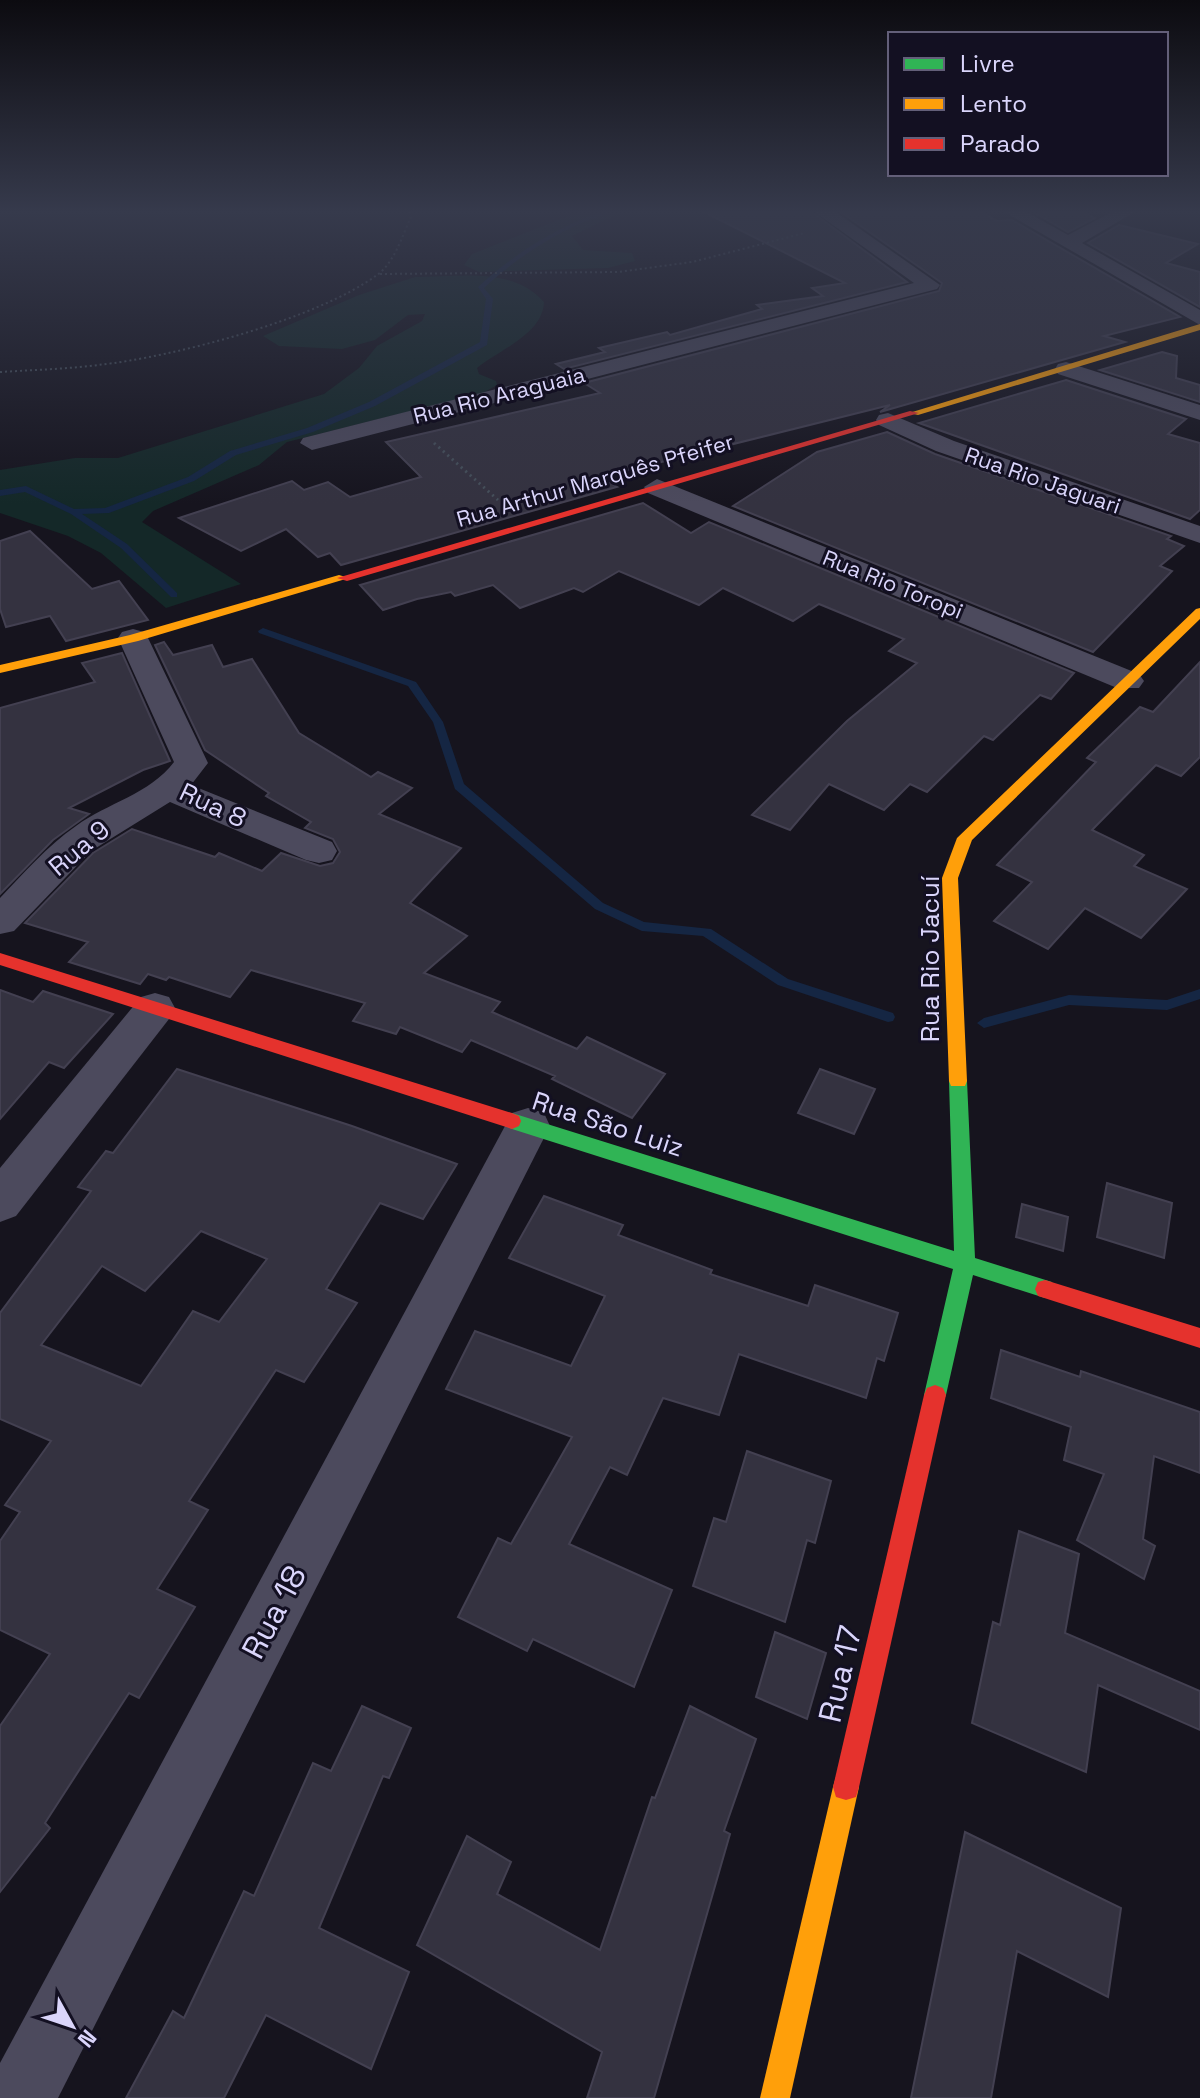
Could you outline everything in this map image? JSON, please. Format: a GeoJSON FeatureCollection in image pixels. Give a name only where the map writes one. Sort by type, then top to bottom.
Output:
{"type":"FeatureCollection","features":[{"type":"Feature","properties":{"kind":"street","name":"Rua Rio Araguaia"},"geometry":{"type":"LineString","coordinates":[[312,443],[840,308]]}},
{"type":"Feature","properties":{"kind":"street"},"geometry":{"type":"LineString","coordinates":[[1181,308],[1200,319]]}},
{"type":"Feature","properties":{"kind":"street","name":"Rua Arthur Marquês Pfeifer"},"geometry":{"type":"LineString","coordinates":[[0,669],[133,638],[1066,369],[1200,327]]}},
{"type":"Feature","properties":{"kind":"street"},"geometry":{"type":"LineString","coordinates":[[1066,369],[1200,413]]}},
{"type":"Feature","properties":{"kind":"street","name":"Rua Rio Jaguari"},"geometry":{"type":"LineString","coordinates":[[888,420],[945,446],[1200,535]]}},
{"type":"Feature","properties":{"kind":"street","name":"Rua Rio Toropi"},"geometry":{"type":"LineString","coordinates":[[657,487],[1128,681]]}},
{"type":"Feature","properties":{"kind":"street","name":"Rua Rio Jacuí"},"geometry":{"type":"LineString","coordinates":[[965,1264],[950,878],[965,838],[1200,612]]}},
{"type":"Feature","properties":{"kind":"street","name":"Rua 8"},"geometry":{"type":"LineString","coordinates":[[133,638],[191,763],[169,789],[319,851]]}},
{"type":"Feature","properties":{"kind":"street","name":"Rua 9"},"geometry":{"type":"LineString","coordinates":[[0,921],[87,835],[137,804],[169,789]]}},
{"type":"Feature","properties":{"kind":"street","name":"Rua São Luiz"},"geometry":{"type":"LineString","coordinates":[[0,959],[1200,1338]]}},
{"type":"Feature","properties":{"kind":"street"},"geometry":{"type":"LineString","coordinates":[[0,1202],[155,1008]]}},
{"type":"Feature","properties":{"kind":"street","name":"Rua 18"},"geometry":{"type":"LineString","coordinates":[[20,2098],[528,1126]]}},
{"type":"Feature","properties":{"kind":"street","name":"Rua 17"},"geometry":{"type":"LineString","coordinates":[[775,2098],[965,1264]]}},
{"type":"Feature","properties":{"kind":"path"},"geometry":{"type":"LineString","coordinates":[[0,372],[101,365],[213,341],[318,308]]}},
{"type":"Feature","properties":{"kind":"path"},"geometry":{"type":"LineString","coordinates":[[406,419],[526,524]]}},
{"type":"Feature","properties":{"kind":"green space"},"geometry":{"type":"Polygon","coordinates":[[[329,308],[543,308],[528,332],[477,368],[479,374],[496,381],[497,385],[483,393],[287,442],[259,465],[153,511],[142,522],[241,584],[166,608],[101,553],[68,536],[0,513],[0,470],[75,458],[118,458],[324,394],[359,368],[377,346],[422,321],[425,314],[408,315],[375,340],[342,349],[279,346],[263,336],[329,308]]]}},
{"type":"Feature","properties":{"kind":"building"},"geometry":{"type":"Polygon","coordinates":[[[805,308],[564,369],[556,364],[605,352],[599,348],[667,332],[670,335],[762,309],[805,308]]]}},
{"type":"Feature","properties":{"kind":"building"},"geometry":{"type":"Polygon","coordinates":[[[874,308],[1164,308],[1180,317],[1104,336],[1125,342],[880,412],[890,405],[601,477],[617,487],[341,565],[330,553],[318,557],[286,529],[241,551],[179,518],[292,481],[304,490],[328,482],[350,497],[421,477],[386,442],[600,393],[584,383],[874,308]]]}},
{"type":"Feature","properties":{"kind":"building"},"geometry":{"type":"Polygon","coordinates":[[[1162,352],[1177,356],[1176,378],[1200,385],[1200,402],[1100,370],[1162,352]]]}},
{"type":"Feature","properties":{"kind":"building"},"geometry":{"type":"Polygon","coordinates":[[[1066,380],[1186,419],[1168,434],[1200,443],[1200,510],[1190,519],[919,423],[1066,380]]]}},
{"type":"Feature","properties":{"kind":"building"},"geometry":{"type":"Polygon","coordinates":[[[887,432],[935,454],[1171,536],[1167,539],[1184,546],[1160,566],[1172,571],[1093,652],[733,506],[817,452],[887,432]]]}},
{"type":"Feature","properties":{"kind":"building"},"geometry":{"type":"Polygon","coordinates":[[[643,503],[691,533],[709,522],[1074,673],[1051,699],[1040,695],[993,740],[984,736],[927,792],[910,784],[884,810],[829,784],[790,830],[752,815],[847,721],[917,663],[889,651],[904,639],[819,604],[793,621],[723,588],[699,605],[619,571],[583,592],[574,588],[520,608],[493,585],[455,596],[451,592],[417,599],[383,610],[360,585],[643,503]]]}},
{"type":"Feature","properties":{"kind":"building"},"geometry":{"type":"Polygon","coordinates":[[[30,531],[92,589],[119,581],[148,620],[66,641],[50,616],[6,627],[0,609],[0,541],[30,531]]]}},
{"type":"Feature","properties":{"kind":"building"},"geometry":{"type":"Polygon","coordinates":[[[164,642],[173,655],[212,645],[223,667],[252,659],[299,733],[371,777],[378,772],[412,788],[379,814],[461,848],[410,903],[467,936],[424,973],[500,1002],[492,1012],[577,1049],[587,1037],[665,1074],[632,1118],[552,1079],[555,1076],[471,1040],[462,1052],[400,1027],[396,1034],[353,1021],[365,1003],[251,970],[230,997],[169,977],[166,980],[148,974],[140,984],[69,962],[88,942],[25,923],[93,853],[132,829],[215,857],[219,853],[262,871],[281,853],[320,866],[333,863],[340,852],[333,839],[305,828],[311,822],[266,796],[269,793],[205,750],[155,645],[164,642]]]}},
{"type":"Feature","properties":{"kind":"building"},"geometry":{"type":"Polygon","coordinates":[[[122,653],[170,761],[143,770],[69,808],[89,814],[53,840],[0,894],[0,708],[95,682],[82,663],[122,653]]]}},
{"type":"Feature","properties":{"kind":"building"},"geometry":{"type":"Polygon","coordinates":[[[1200,662],[1200,757],[1181,776],[1156,765],[1092,830],[1144,855],[1134,866],[1187,889],[1141,938],[1085,908],[1048,949],[994,921],[1032,882],[997,865],[1096,762],[1087,758],[1140,707],[1153,712],[1200,662]]]}},
{"type":"Feature","properties":{"kind":"building"},"geometry":{"type":"Polygon","coordinates":[[[0,990],[33,1002],[43,991],[113,1014],[64,1068],[49,1062],[0,1119],[0,990]]]}},
{"type":"Feature","properties":{"kind":"building"},"geometry":{"type":"Polygon","coordinates":[[[177,1069],[457,1164],[423,1219],[380,1203],[326,1289],[357,1303],[304,1382],[276,1370],[189,1501],[208,1510],[157,1589],[195,1607],[139,1698],[129,1693],[45,1823],[50,1828],[0,1892],[0,1726],[50,1654],[0,1630],[0,1541],[20,1512],[5,1505],[51,1441],[0,1419],[0,1313],[91,1191],[78,1187],[106,1151],[113,1153],[177,1069]],[[201,1231],[145,1291],[102,1266],[41,1345],[141,1386],[193,1311],[219,1322],[267,1259],[201,1231]]]}},
{"type":"Feature","properties":{"kind":"building"},"geometry":{"type":"Polygon","coordinates":[[[820,1069],[875,1089],[854,1134],[798,1113],[820,1069]]]}},
{"type":"Feature","properties":{"kind":"building"},"geometry":{"type":"Polygon","coordinates":[[[1107,1183],[1172,1203],[1164,1258],[1097,1237],[1107,1183]]]}},
{"type":"Feature","properties":{"kind":"building"},"geometry":{"type":"Polygon","coordinates":[[[544,1196],[623,1225],[618,1235],[712,1270],[710,1274],[808,1306],[815,1285],[898,1313],[884,1361],[877,1358],[866,1398],[739,1354],[719,1415],[663,1398],[627,1475],[610,1467],[569,1544],[672,1590],[634,1687],[533,1639],[527,1651],[458,1617],[498,1538],[511,1544],[572,1437],[446,1389],[475,1331],[571,1366],[605,1296],[509,1258],[544,1196]]]}},
{"type":"Feature","properties":{"kind":"building"},"geometry":{"type":"Polygon","coordinates":[[[1022,1204],[1068,1217],[1063,1251],[1016,1237],[1022,1204]]]}},
{"type":"Feature","properties":{"kind":"building"},"geometry":{"type":"Polygon","coordinates":[[[1001,1350],[1080,1377],[1081,1371],[1200,1412],[1200,1473],[1154,1456],[1143,1539],[1155,1546],[1144,1579],[1077,1540],[1104,1474],[1064,1460],[1071,1427],[991,1398],[1001,1350]]]}},
{"type":"Feature","properties":{"kind":"building"},"geometry":{"type":"Polygon","coordinates":[[[747,1451],[831,1481],[815,1543],[807,1540],[785,1622],[693,1586],[714,1518],[726,1522],[747,1451]]]}},
{"type":"Feature","properties":{"kind":"building"},"geometry":{"type":"Polygon","coordinates":[[[1019,1531],[1079,1554],[1065,1633],[1200,1691],[1200,1730],[1098,1685],[1086,1772],[972,1723],[993,1622],[1000,1625],[1019,1531]]]}},
{"type":"Feature","properties":{"kind":"building"},"geometry":{"type":"Polygon","coordinates":[[[775,1632],[826,1653],[807,1719],[756,1697],[775,1632]]]}},
{"type":"Feature","properties":{"kind":"building"},"geometry":{"type":"Polygon","coordinates":[[[362,1706],[411,1728],[389,1778],[383,1776],[319,1928],[409,1972],[371,2069],[266,2015],[224,2098],[126,2098],[173,2011],[184,2018],[244,1891],[254,1896],[313,1763],[331,1771],[362,1706]]]}},
{"type":"Feature","properties":{"kind":"building"},"geometry":{"type":"Polygon","coordinates":[[[690,1706],[756,1739],[724,1831],[730,1834],[654,2098],[587,2098],[602,2052],[417,1945],[467,1836],[511,1862],[497,1894],[600,1950],[652,1797],[655,1798],[690,1706]]]}},
{"type":"Feature","properties":{"kind":"building"},"geometry":{"type":"Polygon","coordinates":[[[965,1832],[1121,1908],[1108,1997],[1017,1951],[991,2098],[911,2098],[965,1832]]]}},
{"type":"Feature","properties":{"kind":"waterway"},"geometry":{"type":"LineString","coordinates":[[0,493],[26,489],[73,512],[106,511],[191,479],[233,453],[310,430],[372,404],[484,343],[489,308]]}},
{"type":"Feature","properties":{"kind":"waterway"},"geometry":{"type":"LineString","coordinates":[[75,514],[124,546],[174,595]]}},
{"type":"Feature","properties":{"kind":"waterway"},"geometry":{"type":"LineString","coordinates":[[263,631],[412,684],[438,722],[459,786],[599,906],[642,926],[706,932],[783,982],[888,1017]]}},
{"type":"Feature","properties":{"kind":"waterway"},"geometry":{"type":"LineString","coordinates":[[984,1023],[1069,1000],[1167,1005],[1200,994]]}},
{"type":"Feature","properties":{"kind":"traffic: fast"},"geometry":{"type":"LineString","coordinates":[[935,1395],[965,1264],[958,1081]]}},
{"type":"Feature","properties":{"kind":"traffic: fast"},"geometry":{"type":"LineString","coordinates":[[512,1121],[1045,1289]]}},
{"type":"Feature","properties":{"kind":"traffic: slow"},"geometry":{"type":"LineString","coordinates":[[914,413],[1200,327]]}},
{"type":"Feature","properties":{"kind":"traffic: slow"},"geometry":{"type":"LineString","coordinates":[[0,669],[133,638],[343,578]]}},
{"type":"Feature","properties":{"kind":"traffic: slow"},"geometry":{"type":"LineString","coordinates":[[958,1081],[950,878],[965,838],[1200,612]]}},
{"type":"Feature","properties":{"kind":"traffic: slow"},"geometry":{"type":"LineString","coordinates":[[775,2098],[846,1787]]}},
{"type":"Feature","properties":{"kind":"traffic: jam"},"geometry":{"type":"LineString","coordinates":[[343,578],[914,413]]}},
{"type":"Feature","properties":{"kind":"traffic: jam"},"geometry":{"type":"LineString","coordinates":[[0,959],[512,1121]]}},
{"type":"Feature","properties":{"kind":"traffic: jam"},"geometry":{"type":"LineString","coordinates":[[1045,1289],[1200,1338]]}},
{"type":"Feature","properties":{"kind":"traffic: jam"},"geometry":{"type":"LineString","coordinates":[[846,1787],[935,1395]]}}]}
